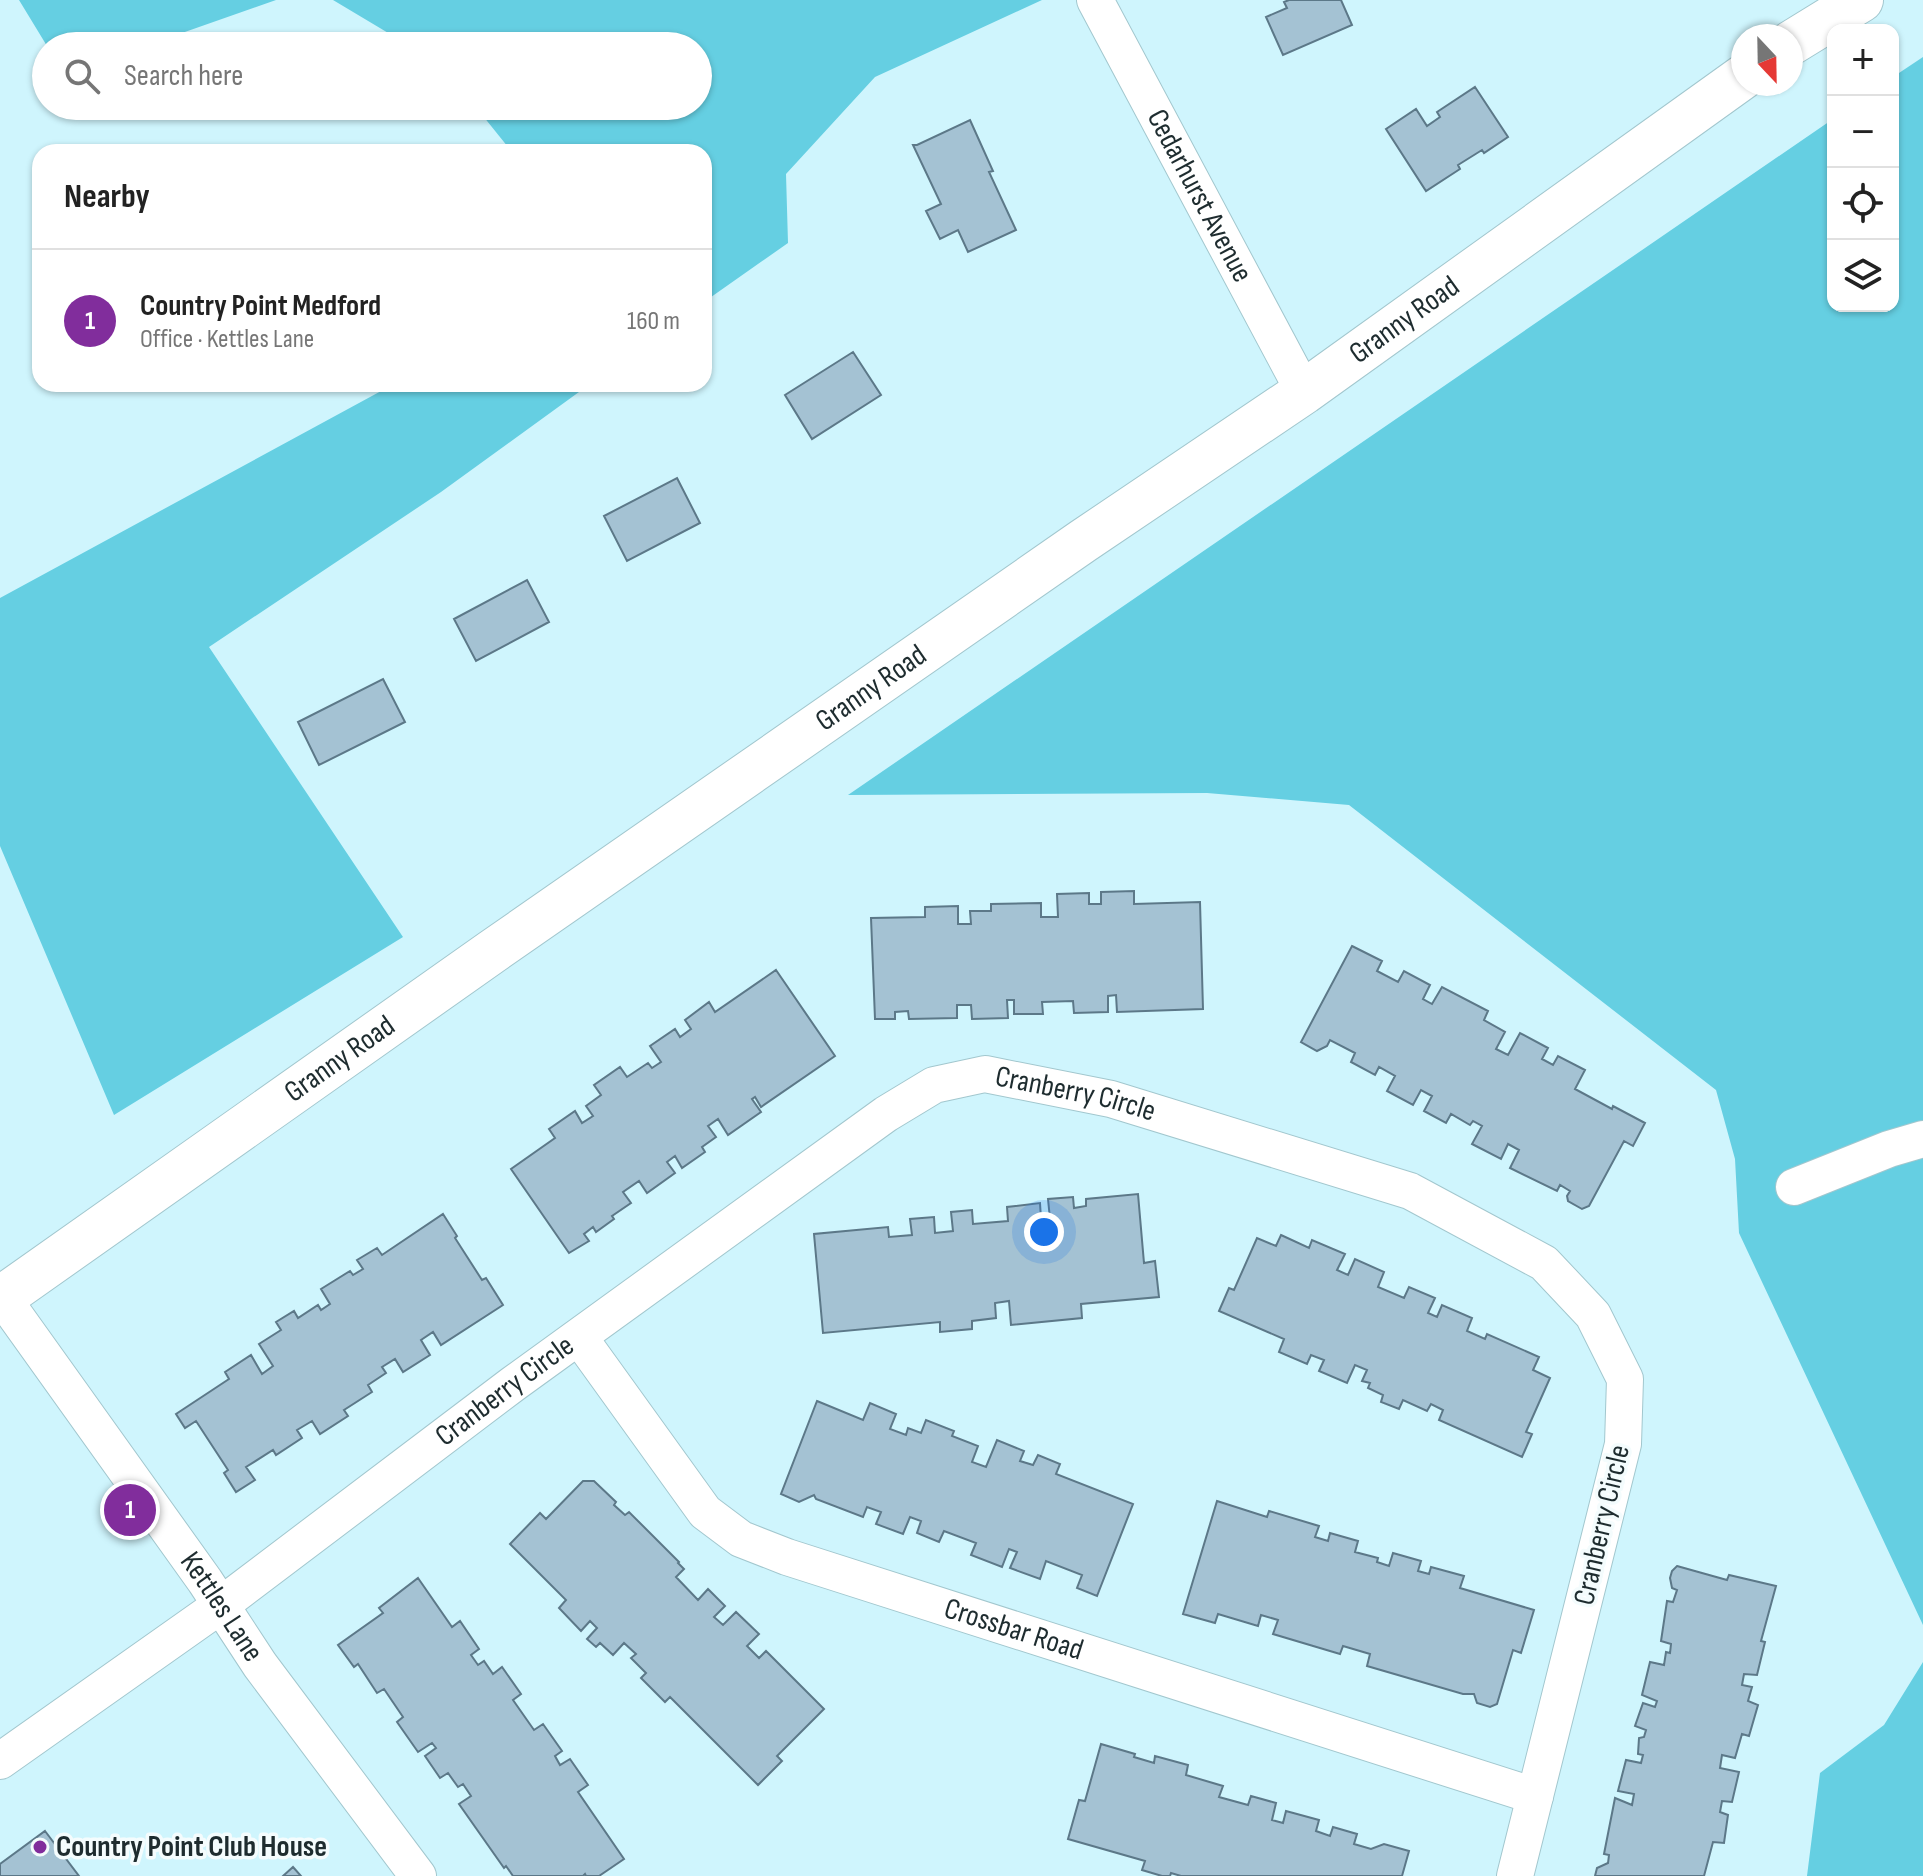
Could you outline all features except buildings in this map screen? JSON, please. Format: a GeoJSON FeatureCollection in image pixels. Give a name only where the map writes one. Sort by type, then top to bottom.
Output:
{"type":"FeatureCollection","features":[{"type":"Feature","properties":{"kind":"street","name":"Cedarhurst Avenue"},"geometry":{"type":"LineString","coordinates":[[1095,0],[1304,392]]}},
{"type":"Feature","properties":{"kind":"street"},"geometry":{"type":"LineString","coordinates":[[1803,36],[1861,0]]}},
{"type":"Feature","properties":{"kind":"street","name":"Granny Road"},"geometry":{"type":"LineString","coordinates":[[1,1298],[493,951],[1083,541],[1304,392],[1731,86]]}},
{"type":"Feature","properties":{"kind":"street","name":"Cranberry Circle"},"geometry":{"type":"LineString","coordinates":[[0,1761],[221,1605],[513,1384],[886,1114],[934,1085],[985,1074],[1111,1099],[1410,1191],[1544,1263],[1593,1315],[1625,1379],[1623,1444],[1515,1876]]}},
{"type":"Feature","properties":{"kind":"street"},"geometry":{"type":"LineString","coordinates":[[1794,1187],[1889,1149],[1923,1139]]}},
{"type":"Feature","properties":{"kind":"street","name":"Kettles Lane"},"geometry":{"type":"LineString","coordinates":[[1,1298],[221,1605],[260,1665],[418,1876]]}},
{"type":"Feature","properties":{"kind":"street","name":"Crossbar Road"},"geometry":{"type":"LineString","coordinates":[[579,1337],[705,1512],[741,1539],[802,1562],[1535,1796]]}},
{"type":"Feature","properties":{"kind":"shaded area"},"geometry":{"type":"Polygon","coordinates":[[[19,0],[276,0],[185,32],[38,32],[19,0]]]}},
{"type":"Feature","properties":{"kind":"shaded area"},"geometry":{"type":"Polygon","coordinates":[[[333,0],[1042,0],[875,77],[786,174],[788,243],[712,296],[712,144],[506,144],[486,120],[712,120],[712,32],[387,32],[333,0]]]}},
{"type":"Feature","properties":{"kind":"shaded area"},"geometry":{"type":"Polygon","coordinates":[[[1923,57],[1923,1625],[1739,1233],[1735,1159],[1716,1090],[1349,805],[1207,793],[848,795],[1827,123],[1827,312],[1899,312],[1899,73],[1923,57]]]}},
{"type":"Feature","properties":{"kind":"shaded area"},"geometry":{"type":"Polygon","coordinates":[[[379,392],[579,392],[441,492],[209,647],[403,937],[114,1115],[0,846],[0,598],[379,392]]]}},
{"type":"Feature","properties":{"kind":"shaded area"},"geometry":{"type":"Polygon","coordinates":[[[1923,1662],[1923,1876],[1807,1876],[1820,1773],[1884,1725],[1923,1662]]]}},
{"type":"Feature","properties":{"kind":"place","name":"Country Point Medford"},"geometry":{"type":"Point","coordinates":[130,1510]}},
{"type":"Feature","properties":{"kind":"place","name":"Country Point Club House"},"geometry":{"type":"Point","coordinates":[40,1847]}}]}
